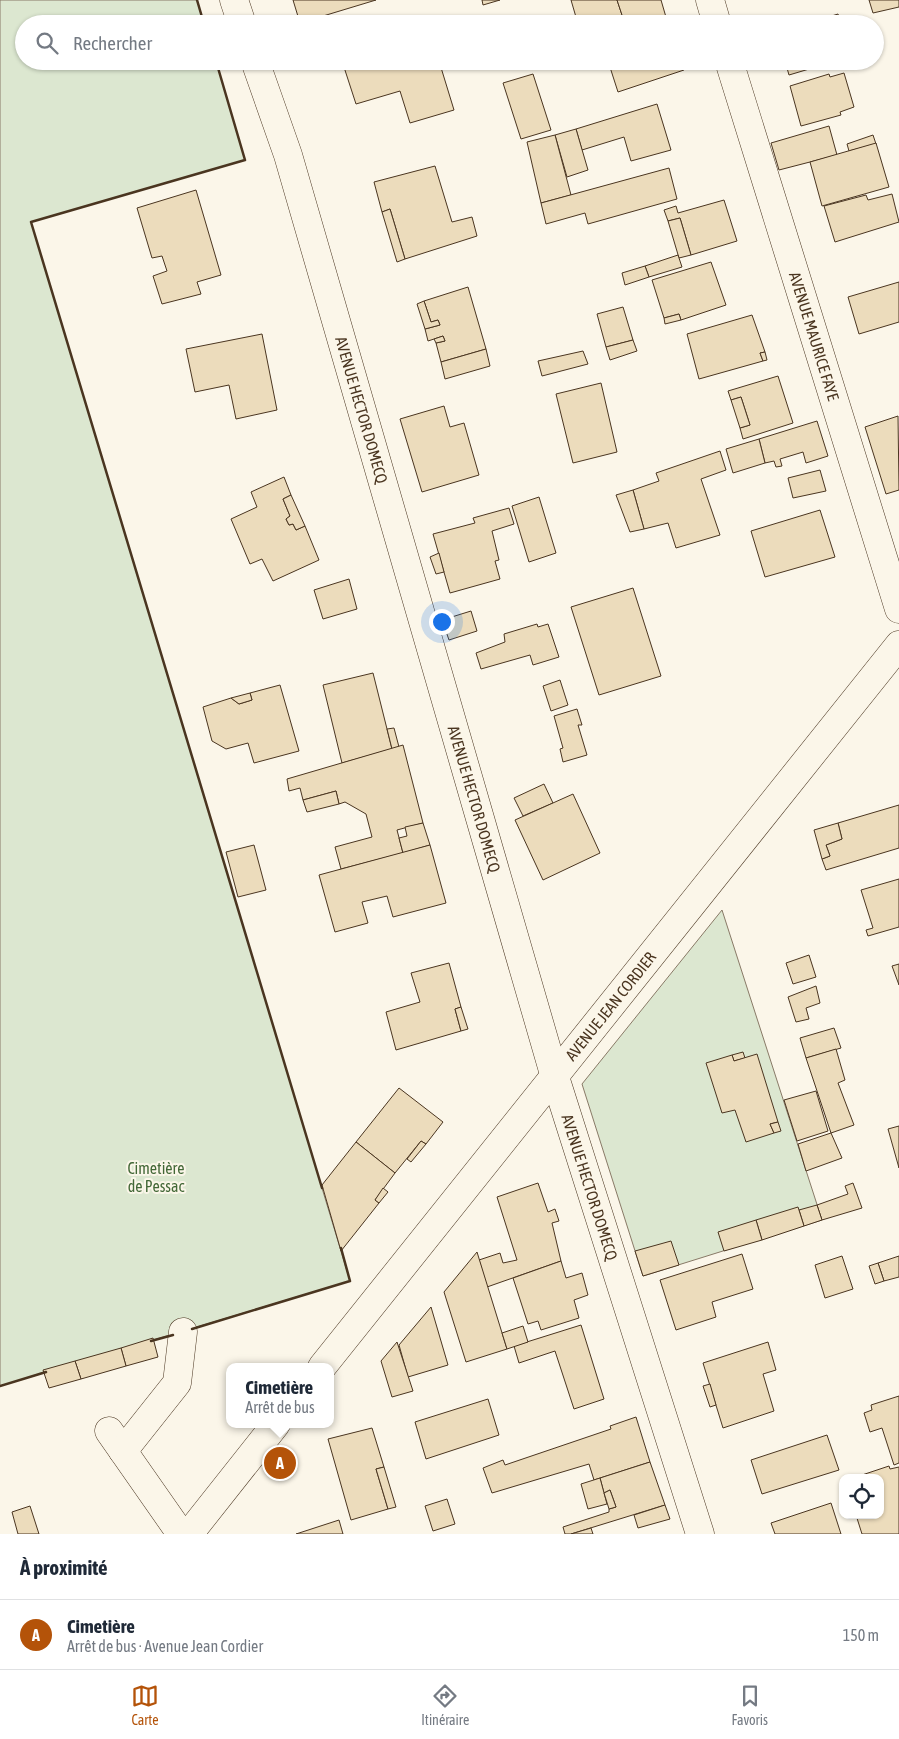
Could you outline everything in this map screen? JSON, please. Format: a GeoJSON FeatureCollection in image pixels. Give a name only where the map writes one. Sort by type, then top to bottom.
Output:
{"type":"FeatureCollection","features":[{"type":"Feature","properties":{"kind":"street"},"geometry":{"type":"LineString","coordinates":[[234,0],[239,15]]}},
{"type":"Feature","properties":{"kind":"street"},"geometry":{"type":"LineString","coordinates":[[710,0],[714,15]]}},
{"type":"Feature","properties":{"kind":"street","name":"AVENUE HECTOR DOMECQ"},"geometry":{"type":"LineString","coordinates":[[258,70],[288,155],[554,1074],[700,1534]]}},
{"type":"Feature","properties":{"kind":"street","name":"AVENUE MAURICE FAYE"},"geometry":{"type":"LineString","coordinates":[[732,70],[899,609]]}},
{"type":"Feature","properties":{"kind":"street","name":"AVENUE JEAN CORDIER"},"geometry":{"type":"LineString","coordinates":[[325,1363],[554,1074],[899,645]]}},
{"type":"Feature","properties":{"kind":"street"},"geometry":{"type":"LineString","coordinates":[[181,1534],[116,1441],[177,1383],[183,1332]]}},
{"type":"Feature","properties":{"kind":"street"},"geometry":{"type":"LineString","coordinates":[[189,1534],[273,1428]]}},
{"type":"Feature","properties":{"kind":"green space","name":"Cimetière de Pessac"},"geometry":{"type":"Polygon","coordinates":[[[0,0],[197,0],[201,15],[15,15],[15,70],[219,70],[245,160],[31,222],[350,1281],[0,1386],[0,0]]]}},
{"type":"Feature","properties":{"kind":"green space"},"geometry":{"type":"Polygon","coordinates":[[[722,910],[822,1220],[643,1276],[582,1084],[722,910]]]}},
{"type":"Feature","properties":{"kind":"building"},"geometry":{"type":"Polygon","coordinates":[[[293,0],[376,0],[326,15],[298,15],[293,0]]]}},
{"type":"Feature","properties":{"kind":"building"},"geometry":{"type":"Polygon","coordinates":[[[482,0],[500,0],[483,5],[482,0]]]}},
{"type":"Feature","properties":{"kind":"building"},"geometry":{"type":"Polygon","coordinates":[[[571,0],[617,0],[622,15],[575,15],[571,0]]]}},
{"type":"Feature","properties":{"kind":"building"},"geometry":{"type":"Polygon","coordinates":[[[617,0],[661,0],[665,15],[622,15],[617,0]]]}},
{"type":"Feature","properties":{"kind":"building"},"geometry":{"type":"Polygon","coordinates":[[[869,0],[899,0],[899,7],[873,13],[869,0]]]}},
{"type":"Feature","properties":{"kind":"building"},"geometry":{"type":"Polygon","coordinates":[[[345,70],[442,70],[454,110],[410,123],[400,91],[356,104],[345,70]]]}},
{"type":"Feature","properties":{"kind":"building"},"geometry":{"type":"Polygon","coordinates":[[[611,70],[684,70],[618,92],[611,70]]]}},
{"type":"Feature","properties":{"kind":"building"},"geometry":{"type":"Polygon","coordinates":[[[788,70],[806,70],[789,75],[788,70]]]}},
{"type":"Feature","properties":{"kind":"building"},"geometry":{"type":"Polygon","coordinates":[[[844,73],[854,107],[840,112],[841,115],[801,126],[790,86],[829,74],[830,77],[844,73]]]}},
{"type":"Feature","properties":{"kind":"building"},"geometry":{"type":"Polygon","coordinates":[[[533,74],[551,130],[521,139],[503,83],[533,74]]]}},
{"type":"Feature","properties":{"kind":"building"},"geometry":{"type":"Polygon","coordinates":[[[657,104],[671,150],[631,161],[624,137],[582,150],[576,129],[657,104]]]}},
{"type":"Feature","properties":{"kind":"building"},"geometry":{"type":"Polygon","coordinates":[[[829,126],[837,155],[779,170],[771,143],[829,126]]]}},
{"type":"Feature","properties":{"kind":"building"},"geometry":{"type":"Polygon","coordinates":[[[576,129],[588,170],[567,177],[555,135],[576,129]]]}},
{"type":"Feature","properties":{"kind":"building"},"geometry":{"type":"Polygon","coordinates":[[[555,135],[571,195],[541,203],[527,142],[555,135]]]}},
{"type":"Feature","properties":{"kind":"building"},"geometry":{"type":"Polygon","coordinates":[[[873,135],[876,144],[849,151],[847,144],[873,135]]]}},
{"type":"Feature","properties":{"kind":"building"},"geometry":{"type":"Polygon","coordinates":[[[876,143],[889,187],[822,206],[810,162],[876,143]]]}},
{"type":"Feature","properties":{"kind":"building"},"geometry":{"type":"Polygon","coordinates":[[[435,166],[452,222],[472,217],[477,236],[405,259],[390,209],[382,212],[374,182],[435,166]]]}},
{"type":"Feature","properties":{"kind":"building"},"geometry":{"type":"Polygon","coordinates":[[[669,168],[677,199],[588,224],[585,213],[546,224],[541,203],[669,168]]]}},
{"type":"Feature","properties":{"kind":"building"},"geometry":{"type":"Polygon","coordinates":[[[196,190],[221,275],[197,282],[201,294],[162,304],[153,276],[167,271],[162,256],[152,258],[137,208],[196,190]]]}},
{"type":"Feature","properties":{"kind":"building"},"geometry":{"type":"Polygon","coordinates":[[[892,194],[899,222],[835,242],[824,206],[866,195],[868,200],[892,194]]]}},
{"type":"Feature","properties":{"kind":"building"},"geometry":{"type":"Polygon","coordinates":[[[724,200],[737,241],[691,255],[680,218],[668,221],[664,210],[676,206],[678,213],[724,200]]]}},
{"type":"Feature","properties":{"kind":"building"},"geometry":{"type":"Polygon","coordinates":[[[390,209],[405,259],[397,262],[382,212],[390,209]]]}},
{"type":"Feature","properties":{"kind":"building"},"geometry":{"type":"Polygon","coordinates":[[[680,218],[691,255],[679,258],[668,221],[680,218]]]}},
{"type":"Feature","properties":{"kind":"building"},"geometry":{"type":"Polygon","coordinates":[[[678,255],[682,267],[649,277],[645,266],[678,255]]]}},
{"type":"Feature","properties":{"kind":"building"},"geometry":{"type":"Polygon","coordinates":[[[711,262],[726,305],[681,320],[679,314],[664,318],[652,280],[711,262]]]}},
{"type":"Feature","properties":{"kind":"building"},"geometry":{"type":"Polygon","coordinates":[[[645,266],[649,277],[625,285],[622,273],[645,266]]]}},
{"type":"Feature","properties":{"kind":"building"},"geometry":{"type":"Polygon","coordinates":[[[899,282],[899,322],[859,334],[848,297],[899,282]]]}},
{"type":"Feature","properties":{"kind":"building"},"geometry":{"type":"Polygon","coordinates":[[[468,287],[486,349],[441,362],[436,343],[445,341],[443,336],[428,341],[425,329],[440,325],[438,320],[431,322],[424,301],[468,287]]]}},
{"type":"Feature","properties":{"kind":"building"},"geometry":{"type":"Polygon","coordinates":[[[424,301],[431,322],[438,320],[440,325],[425,329],[417,304],[424,301]]]}},
{"type":"Feature","properties":{"kind":"building"},"geometry":{"type":"Polygon","coordinates":[[[623,307],[633,340],[606,347],[597,314],[623,307]]]}},
{"type":"Feature","properties":{"kind":"building"},"geometry":{"type":"Polygon","coordinates":[[[679,314],[681,320],[665,324],[664,318],[679,314]]]}},
{"type":"Feature","properties":{"kind":"building"},"geometry":{"type":"Polygon","coordinates":[[[752,315],[765,352],[760,353],[763,361],[699,379],[687,334],[752,315]]]}},
{"type":"Feature","properties":{"kind":"building"},"geometry":{"type":"Polygon","coordinates":[[[262,334],[277,410],[236,419],[229,385],[195,392],[186,349],[262,334]]]}},
{"type":"Feature","properties":{"kind":"building"},"geometry":{"type":"Polygon","coordinates":[[[443,336],[445,341],[436,343],[434,339],[443,336]]]}},
{"type":"Feature","properties":{"kind":"building"},"geometry":{"type":"Polygon","coordinates":[[[633,340],[637,351],[610,360],[606,347],[633,340]]]}},
{"type":"Feature","properties":{"kind":"building"},"geometry":{"type":"Polygon","coordinates":[[[486,349],[490,366],[445,379],[441,362],[486,349]]]}},
{"type":"Feature","properties":{"kind":"building"},"geometry":{"type":"Polygon","coordinates":[[[583,351],[588,364],[542,376],[538,361],[583,351]]]}},
{"type":"Feature","properties":{"kind":"building"},"geometry":{"type":"Polygon","coordinates":[[[765,352],[767,360],[763,361],[760,353],[765,352]]]}},
{"type":"Feature","properties":{"kind":"building"},"geometry":{"type":"Polygon","coordinates":[[[778,376],[793,423],[743,439],[740,428],[750,425],[741,397],[731,400],[728,391],[778,376]]]}},
{"type":"Feature","properties":{"kind":"building"},"geometry":{"type":"Polygon","coordinates":[[[601,383],[617,452],[573,463],[556,394],[601,383]]]}},
{"type":"Feature","properties":{"kind":"building"},"geometry":{"type":"Polygon","coordinates":[[[741,397],[750,425],[740,428],[731,400],[741,397]]]}},
{"type":"Feature","properties":{"kind":"building"},"geometry":{"type":"Polygon","coordinates":[[[444,406],[450,427],[464,423],[479,475],[422,492],[400,419],[444,406]]]}},
{"type":"Feature","properties":{"kind":"building"},"geometry":{"type":"Polygon","coordinates":[[[898,416],[899,490],[886,494],[865,427],[898,416]]]}},
{"type":"Feature","properties":{"kind":"building"},"geometry":{"type":"Polygon","coordinates":[[[817,421],[828,456],[806,463],[803,452],[780,459],[782,466],[776,467],[774,461],[765,463],[759,439],[817,421]]]}},
{"type":"Feature","properties":{"kind":"building"},"geometry":{"type":"Polygon","coordinates":[[[759,439],[765,463],[733,473],[726,449],[759,439]]]}},
{"type":"Feature","properties":{"kind":"building"},"geometry":{"type":"Polygon","coordinates":[[[720,451],[726,470],[701,479],[720,535],[676,548],[668,523],[644,529],[633,490],[659,481],[656,473],[720,451]]]}},
{"type":"Feature","properties":{"kind":"building"},"geometry":{"type":"Polygon","coordinates":[[[820,470],[826,491],[793,498],[788,478],[820,470]]]}},
{"type":"Feature","properties":{"kind":"building"},"geometry":{"type":"Polygon","coordinates":[[[284,477],[291,495],[283,499],[290,516],[286,519],[289,525],[293,524],[296,530],[305,526],[319,560],[273,581],[262,559],[250,564],[231,519],[257,507],[251,492],[284,477]]]}},
{"type":"Feature","properties":{"kind":"building"},"geometry":{"type":"Polygon","coordinates":[[[633,490],[644,529],[630,532],[616,495],[633,490]]]}},
{"type":"Feature","properties":{"kind":"building"},"geometry":{"type":"Polygon","coordinates":[[[291,495],[305,526],[296,530],[293,524],[289,525],[286,519],[290,516],[283,499],[291,495]]]}},
{"type":"Feature","properties":{"kind":"building"},"geometry":{"type":"Polygon","coordinates":[[[539,497],[556,553],[529,562],[512,506],[539,497]]]}},
{"type":"Feature","properties":{"kind":"building"},"geometry":{"type":"Polygon","coordinates":[[[509,508],[514,524],[492,531],[499,560],[495,561],[500,579],[450,593],[433,534],[475,523],[473,518],[509,508]]]}},
{"type":"Feature","properties":{"kind":"building"},"geometry":{"type":"Polygon","coordinates":[[[820,510],[835,557],[765,577],[751,531],[820,510]]]}},
{"type":"Feature","properties":{"kind":"building"},"geometry":{"type":"Polygon","coordinates":[[[439,553],[444,572],[436,574],[430,557],[439,553]]]}},
{"type":"Feature","properties":{"kind":"building"},"geometry":{"type":"Polygon","coordinates":[[[349,579],[357,609],[323,619],[314,590],[349,579]]]}},
{"type":"Feature","properties":{"kind":"building"},"geometry":{"type":"Polygon","coordinates":[[[633,588],[661,676],[599,695],[571,607],[633,588]]]}},
{"type":"Feature","properties":{"kind":"building"},"geometry":{"type":"Polygon","coordinates":[[[471,611],[477,631],[449,640],[442,620],[471,611]]]}},
{"type":"Feature","properties":{"kind":"building"},"geometry":{"type":"Polygon","coordinates":[[[537,624],[538,627],[548,624],[559,657],[533,665],[530,655],[481,669],[476,653],[505,642],[504,634],[537,624]]]}},
{"type":"Feature","properties":{"kind":"building"},"geometry":{"type":"Polygon","coordinates":[[[373,673],[392,749],[342,763],[323,685],[373,673]]]}},
{"type":"Feature","properties":{"kind":"building"},"geometry":{"type":"Polygon","coordinates":[[[560,680],[568,705],[551,711],[543,686],[560,680]]]}},
{"type":"Feature","properties":{"kind":"building"},"geometry":{"type":"Polygon","coordinates":[[[280,685],[299,751],[254,763],[248,743],[226,749],[212,741],[203,707],[231,698],[239,704],[252,700],[250,693],[280,685]]]}},
{"type":"Feature","properties":{"kind":"building"},"geometry":{"type":"Polygon","coordinates":[[[250,693],[252,700],[239,704],[231,698],[250,693]]]}},
{"type":"Feature","properties":{"kind":"building"},"geometry":{"type":"Polygon","coordinates":[[[577,709],[582,725],[578,725],[587,755],[563,762],[560,749],[563,748],[554,716],[577,709]]]}},
{"type":"Feature","properties":{"kind":"building"},"geometry":{"type":"Polygon","coordinates":[[[394,728],[399,747],[392,749],[387,729],[394,728]]]}},
{"type":"Feature","properties":{"kind":"building"},"geometry":{"type":"Polygon","coordinates":[[[403,745],[423,823],[397,830],[403,853],[341,869],[335,847],[372,837],[366,814],[345,802],[339,804],[336,791],[303,800],[300,788],[289,791],[287,779],[403,745]]]}},
{"type":"Feature","properties":{"kind":"building"},"geometry":{"type":"Polygon","coordinates":[[[544,784],[553,803],[523,816],[514,798],[544,784]]]}},
{"type":"Feature","properties":{"kind":"building"},"geometry":{"type":"Polygon","coordinates":[[[336,791],[339,804],[307,812],[303,800],[336,791]]]}},
{"type":"Feature","properties":{"kind":"building"},"geometry":{"type":"Polygon","coordinates":[[[573,794],[600,853],[543,880],[515,820],[573,794]]]}},
{"type":"Feature","properties":{"kind":"building"},"geometry":{"type":"Polygon","coordinates":[[[899,805],[899,848],[826,870],[822,859],[830,856],[826,845],[842,839],[838,823],[899,805]]]}},
{"type":"Feature","properties":{"kind":"building"},"geometry":{"type":"Polygon","coordinates":[[[423,823],[430,845],[403,853],[399,838],[407,836],[405,827],[423,823]]]}},
{"type":"Feature","properties":{"kind":"building"},"geometry":{"type":"Polygon","coordinates":[[[838,823],[842,839],[826,845],[830,856],[822,859],[814,830],[838,823]]]}},
{"type":"Feature","properties":{"kind":"building"},"geometry":{"type":"Polygon","coordinates":[[[254,845],[266,890],[238,897],[226,852],[254,845]]]}},
{"type":"Feature","properties":{"kind":"building"},"geometry":{"type":"Polygon","coordinates":[[[430,845],[446,903],[393,917],[387,896],[362,902],[368,923],[335,932],[319,875],[430,845]]]}},
{"type":"Feature","properties":{"kind":"building"},"geometry":{"type":"Polygon","coordinates":[[[899,879],[899,927],[868,936],[866,930],[873,928],[861,890],[899,879]]]}},
{"type":"Feature","properties":{"kind":"building"},"geometry":{"type":"Polygon","coordinates":[[[809,955],[816,977],[793,984],[786,963],[809,955]]]}},
{"type":"Feature","properties":{"kind":"building"},"geometry":{"type":"Polygon","coordinates":[[[449,963],[461,1007],[455,1009],[461,1031],[396,1050],[386,1012],[420,1002],[411,973],[449,963]]]}},
{"type":"Feature","properties":{"kind":"building"},"geometry":{"type":"Polygon","coordinates":[[[899,964],[899,985],[892,966],[899,964]]]}},
{"type":"Feature","properties":{"kind":"building"},"geometry":{"type":"Polygon","coordinates":[[[816,986],[820,1003],[806,1008],[809,1019],[796,1022],[788,997],[816,986]]]}},
{"type":"Feature","properties":{"kind":"building"},"geometry":{"type":"Polygon","coordinates":[[[461,1007],[468,1029],[461,1031],[455,1009],[461,1007]]]}},
{"type":"Feature","properties":{"kind":"building"},"geometry":{"type":"Polygon","coordinates":[[[834,1028],[841,1048],[806,1058],[800,1038],[834,1028]]]}},
{"type":"Feature","properties":{"kind":"building"},"geometry":{"type":"Polygon","coordinates":[[[836,1049],[845,1080],[838,1083],[854,1125],[831,1133],[806,1058],[836,1049]]]}},
{"type":"Feature","properties":{"kind":"building"},"geometry":{"type":"Polygon","coordinates":[[[743,1052],[745,1058],[734,1061],[732,1055],[743,1052]]]}},
{"type":"Feature","properties":{"kind":"building"},"geometry":{"type":"Polygon","coordinates":[[[757,1054],[778,1122],[770,1124],[774,1133],[746,1142],[735,1110],[722,1113],[706,1063],[732,1055],[734,1061],[757,1054]]]}},
{"type":"Feature","properties":{"kind":"building"},"geometry":{"type":"Polygon","coordinates":[[[399,1088],[443,1122],[426,1144],[421,1141],[395,1173],[356,1142],[399,1088]]]}},
{"type":"Feature","properties":{"kind":"building"},"geometry":{"type":"Polygon","coordinates":[[[816,1091],[828,1131],[797,1141],[784,1100],[816,1091]]]}},
{"type":"Feature","properties":{"kind":"building"},"geometry":{"type":"Polygon","coordinates":[[[778,1122],[781,1131],[774,1133],[770,1124],[778,1122]]]}},
{"type":"Feature","properties":{"kind":"building"},"geometry":{"type":"Polygon","coordinates":[[[899,1126],[899,1168],[888,1129],[899,1126]]]}},
{"type":"Feature","properties":{"kind":"building"},"geometry":{"type":"Polygon","coordinates":[[[831,1133],[842,1158],[806,1171],[798,1144],[831,1133]]]}},
{"type":"Feature","properties":{"kind":"building"},"geometry":{"type":"Polygon","coordinates":[[[421,1141],[426,1144],[411,1162],[407,1159],[421,1141]]]}},
{"type":"Feature","properties":{"kind":"building"},"geometry":{"type":"Polygon","coordinates":[[[356,1142],[395,1173],[375,1200],[379,1203],[341,1251],[322,1185],[356,1142]]]}},
{"type":"Feature","properties":{"kind":"building"},"geometry":{"type":"Polygon","coordinates":[[[538,1183],[548,1212],[555,1209],[559,1221],[552,1223],[561,1261],[487,1287],[479,1260],[500,1253],[503,1263],[517,1260],[497,1197],[538,1183]]]}},
{"type":"Feature","properties":{"kind":"building"},"geometry":{"type":"Polygon","coordinates":[[[853,1183],[862,1208],[822,1220],[817,1205],[848,1194],[845,1186],[853,1183]]]}},
{"type":"Feature","properties":{"kind":"building"},"geometry":{"type":"Polygon","coordinates":[[[383,1188],[388,1192],[379,1203],[375,1200],[383,1188]]]}},
{"type":"Feature","properties":{"kind":"building"},"geometry":{"type":"Polygon","coordinates":[[[817,1205],[822,1220],[804,1226],[799,1210],[817,1205]]]}},
{"type":"Feature","properties":{"kind":"building"},"geometry":{"type":"Polygon","coordinates":[[[798,1207],[804,1226],[762,1240],[756,1220],[798,1207]]]}},
{"type":"Feature","properties":{"kind":"building"},"geometry":{"type":"Polygon","coordinates":[[[756,1220],[762,1240],[724,1251],[718,1232],[756,1220]]]}},
{"type":"Feature","properties":{"kind":"building"},"geometry":{"type":"Polygon","coordinates":[[[671,1241],[679,1265],[643,1276],[635,1251],[671,1241]]]}},
{"type":"Feature","properties":{"kind":"building"},"geometry":{"type":"Polygon","coordinates":[[[477,1252],[507,1349],[466,1362],[444,1292],[477,1252]]]}},
{"type":"Feature","properties":{"kind":"building"},"geometry":{"type":"Polygon","coordinates":[[[742,1254],[753,1289],[712,1302],[716,1317],[676,1330],[660,1280],[742,1254]]]}},
{"type":"Feature","properties":{"kind":"building"},"geometry":{"type":"Polygon","coordinates":[[[842,1256],[853,1289],[825,1298],[815,1265],[842,1256]]]}},
{"type":"Feature","properties":{"kind":"building"},"geometry":{"type":"Polygon","coordinates":[[[899,1256],[899,1277],[884,1281],[878,1263],[899,1256]]]}},
{"type":"Feature","properties":{"kind":"building"},"geometry":{"type":"Polygon","coordinates":[[[561,1261],[566,1278],[582,1273],[588,1295],[574,1300],[579,1318],[541,1330],[538,1321],[528,1324],[513,1278],[561,1261]]]}},
{"type":"Feature","properties":{"kind":"building"},"geometry":{"type":"Polygon","coordinates":[[[878,1263],[884,1281],[875,1284],[869,1266],[878,1263]]]}},
{"type":"Feature","properties":{"kind":"building"},"geometry":{"type":"Polygon","coordinates":[[[431,1307],[448,1365],[408,1377],[399,1345],[431,1307]]]}},
{"type":"Feature","properties":{"kind":"building"},"geometry":{"type":"Polygon","coordinates":[[[581,1325],[604,1399],[574,1409],[555,1351],[519,1363],[514,1346],[581,1325]]]}},
{"type":"Feature","properties":{"kind":"building"},"geometry":{"type":"Polygon","coordinates":[[[523,1326],[528,1342],[507,1349],[502,1333],[523,1326]]]}},
{"type":"Feature","properties":{"kind":"building"},"geometry":{"type":"Polygon","coordinates":[[[153,1338],[158,1357],[126,1366],[121,1348],[153,1338]]]}},
{"type":"Feature","properties":{"kind":"building"},"geometry":{"type":"Polygon","coordinates":[[[397,1342],[413,1391],[392,1397],[381,1361],[397,1342]]]}},
{"type":"Feature","properties":{"kind":"building"},"geometry":{"type":"Polygon","coordinates":[[[768,1342],[776,1370],[763,1374],[774,1411],[723,1428],[703,1363],[768,1342]]]}},
{"type":"Feature","properties":{"kind":"building"},"geometry":{"type":"Polygon","coordinates":[[[121,1348],[126,1366],[81,1379],[75,1361],[121,1348]]]}},
{"type":"Feature","properties":{"kind":"building"},"geometry":{"type":"Polygon","coordinates":[[[75,1361],[81,1379],[49,1388],[43,1370],[75,1361]]]}},
{"type":"Feature","properties":{"kind":"building"},"geometry":{"type":"Polygon","coordinates":[[[710,1384],[716,1405],[710,1407],[703,1386],[710,1384]]]}},
{"type":"Feature","properties":{"kind":"building"},"geometry":{"type":"Polygon","coordinates":[[[899,1396],[899,1463],[894,1465],[882,1428],[870,1432],[864,1413],[872,1410],[871,1405],[899,1396]]]}},
{"type":"Feature","properties":{"kind":"building"},"geometry":{"type":"Polygon","coordinates":[[[488,1399],[499,1435],[426,1459],[415,1422],[488,1399]]]}},
{"type":"Feature","properties":{"kind":"building"},"geometry":{"type":"Polygon","coordinates":[[[636,1417],[650,1462],[594,1480],[589,1464],[492,1493],[483,1468],[503,1460],[505,1465],[611,1429],[610,1426],[636,1417]]]}},
{"type":"Feature","properties":{"kind":"building"},"geometry":{"type":"Polygon","coordinates":[[[372,1428],[384,1467],[376,1469],[388,1509],[351,1520],[328,1439],[372,1428]]]}},
{"type":"Feature","properties":{"kind":"building"},"geometry":{"type":"Polygon","coordinates":[[[827,1435],[839,1470],[762,1494],[751,1460],[827,1435]]]}},
{"type":"Feature","properties":{"kind":"building"},"geometry":{"type":"Polygon","coordinates":[[[650,1462],[665,1505],[571,1534],[565,1534],[563,1527],[609,1512],[609,1509],[616,1507],[610,1490],[604,1493],[600,1478],[650,1462]]]}},
{"type":"Feature","properties":{"kind":"building"},"geometry":{"type":"Polygon","coordinates":[[[889,1466],[890,1469],[899,1467],[899,1534],[862,1534],[857,1519],[884,1519],[884,1474],[865,1474],[889,1466]]]}},
{"type":"Feature","properties":{"kind":"building"},"geometry":{"type":"Polygon","coordinates":[[[384,1467],[396,1507],[388,1509],[376,1469],[384,1467]]]}},
{"type":"Feature","properties":{"kind":"building"},"geometry":{"type":"Polygon","coordinates":[[[600,1478],[607,1504],[588,1509],[581,1484],[600,1478]]]}},
{"type":"Feature","properties":{"kind":"building"},"geometry":{"type":"Polygon","coordinates":[[[610,1490],[616,1507],[609,1509],[604,1493],[610,1490]]]}},
{"type":"Feature","properties":{"kind":"building"},"geometry":{"type":"Polygon","coordinates":[[[447,1499],[455,1524],[433,1531],[425,1506],[447,1499]]]}},
{"type":"Feature","properties":{"kind":"building"},"geometry":{"type":"Polygon","coordinates":[[[831,1503],[841,1534],[775,1534],[771,1523],[831,1503]]]}},
{"type":"Feature","properties":{"kind":"building"},"geometry":{"type":"Polygon","coordinates":[[[665,1505],[670,1519],[638,1528],[634,1515],[665,1505]]]}},
{"type":"Feature","properties":{"kind":"building"},"geometry":{"type":"Polygon","coordinates":[[[30,1506],[39,1534],[18,1534],[12,1512],[30,1506]]]}},
{"type":"Feature","properties":{"kind":"building"},"geometry":{"type":"Polygon","coordinates":[[[339,1520],[343,1534],[296,1534],[339,1520]]]}},
{"type":"Feature","properties":{"kind":"building"},"geometry":{"type":"Polygon","coordinates":[[[591,1528],[593,1534],[571,1534],[591,1528]]]}},
{"type":"Feature","properties":{"kind":"wall"},"geometry":{"type":"LineString","coordinates":[[197,0],[201,15]]}},
{"type":"Feature","properties":{"kind":"wall"},"geometry":{"type":"LineString","coordinates":[[219,70],[245,160],[31,222],[322,1188]]}},
{"type":"Feature","properties":{"kind":"wall"},"geometry":{"type":"LineString","coordinates":[[192,1329],[350,1281],[341,1248]]}},
{"type":"Feature","properties":{"kind":"wall"},"geometry":{"type":"LineString","coordinates":[[151,1341],[173,1335]]}},
{"type":"Feature","properties":{"kind":"wall"},"geometry":{"type":"LineString","coordinates":[[0,1386],[46,1372]]}},
{"type":"Feature","properties":{"kind":"place","name":"Cimetière"},"geometry":{"type":"Point","coordinates":[280,1463]}}]}
